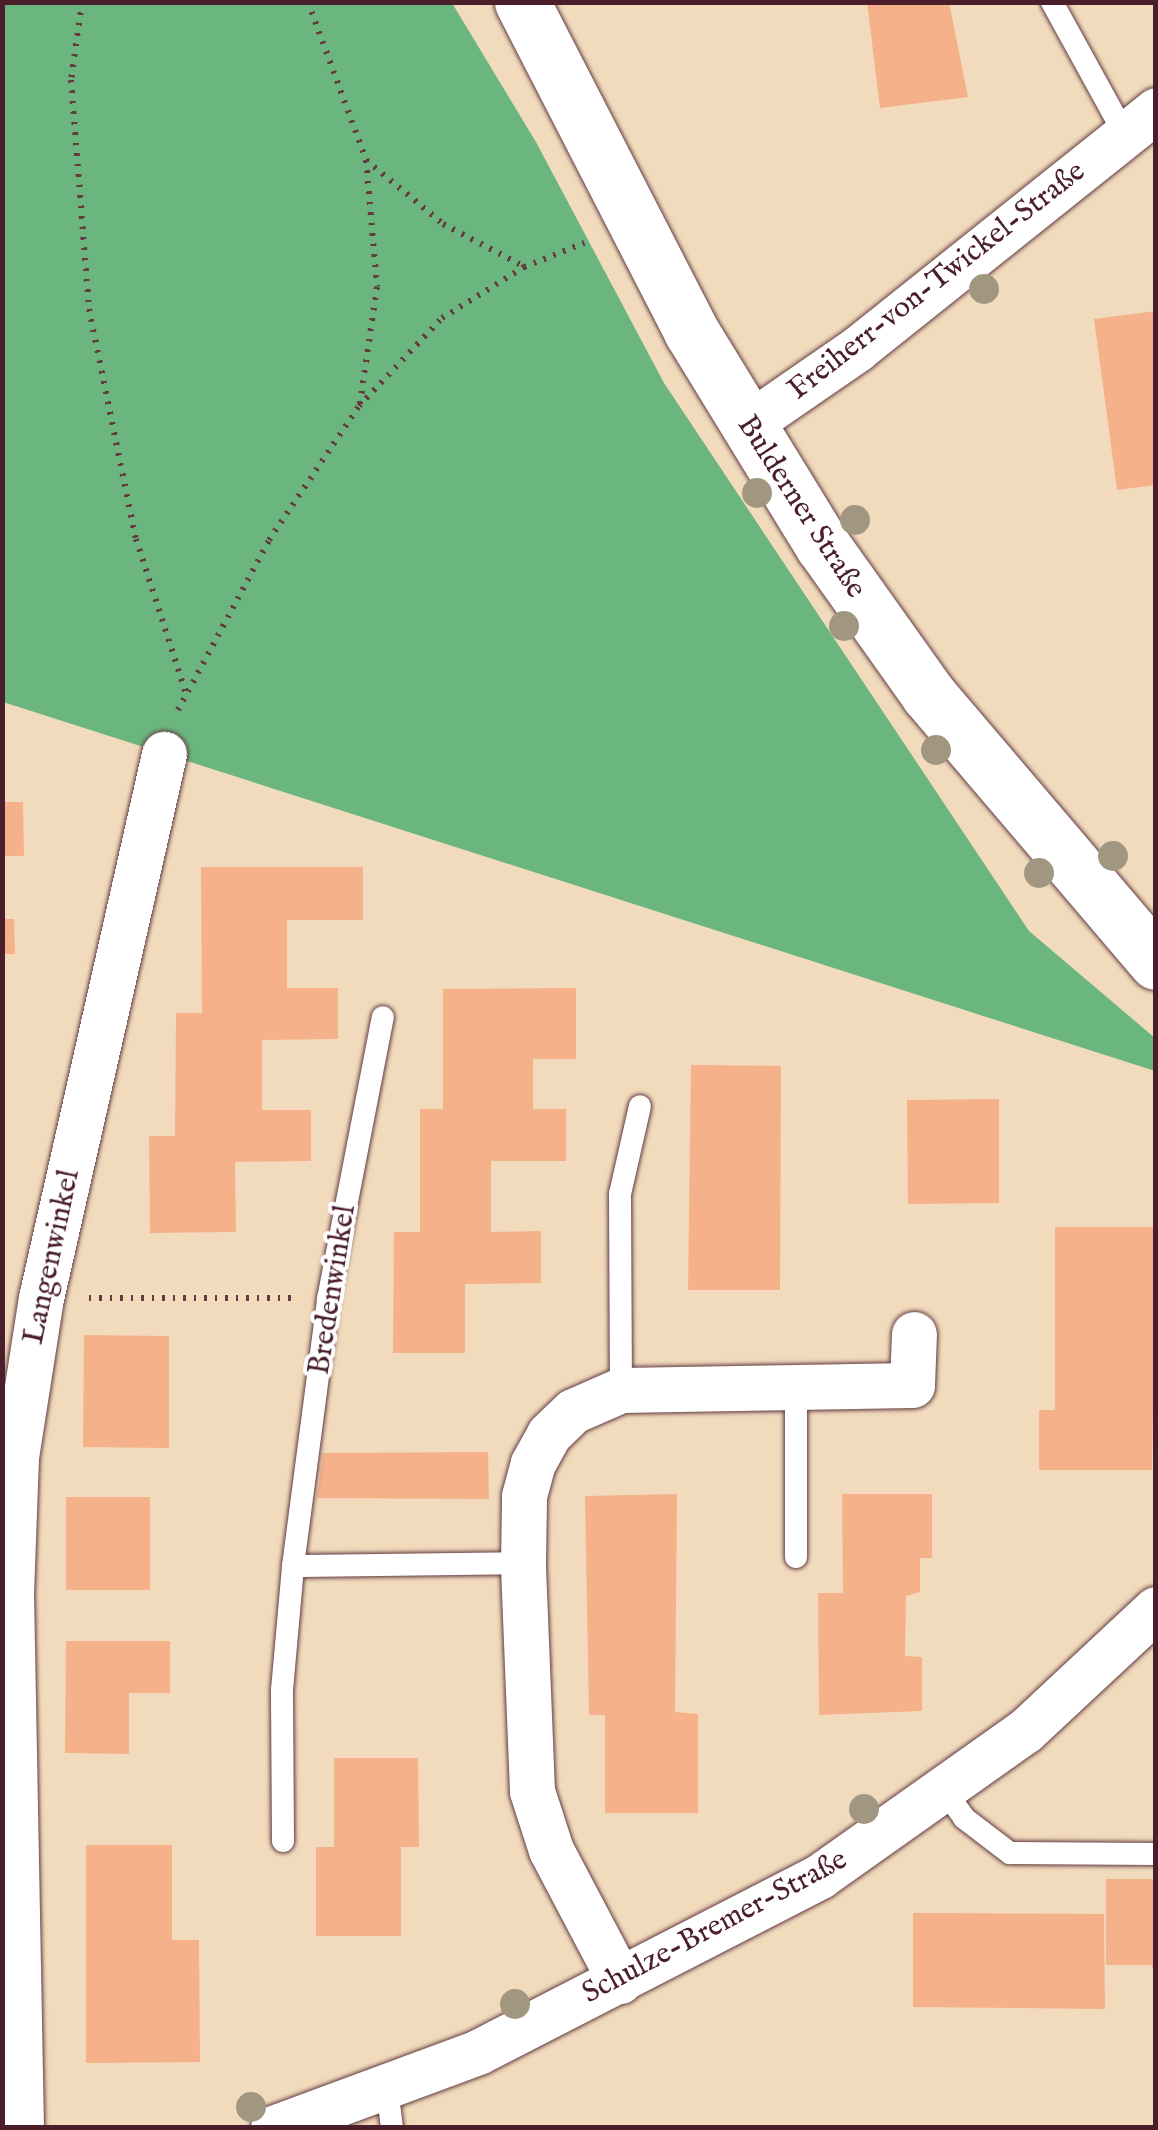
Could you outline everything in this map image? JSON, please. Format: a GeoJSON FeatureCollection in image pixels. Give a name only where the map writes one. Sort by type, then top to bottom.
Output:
{"type":"FeatureCollection","features":[{"type":"Feature","properties":{"kind":"street","name":"Bulderner Straße"},"geometry":{"type":"LineString","coordinates":[[522,2],[641,239],[747,425],[928,694],[1156,962]]}},
{"type":"Feature","properties":{"kind":"street","name":"Freiherr-von-Twickel-Straße"},"geometry":{"type":"LineString","coordinates":[[747,425],[857,349],[1140,122]]}},
{"type":"Feature","properties":{"kind":"street","name":"Langenwinkel"},"geometry":{"type":"LineString","coordinates":[[21,2128],[11,1594],[22,1298],[164,754]]}},
{"type":"Feature","properties":{"kind":"street"},"geometry":{"type":"LineString","coordinates":[[620,1981],[551,1850],[532,1791],[524,1496],[549,1434],[573,1412],[622,1390],[912,1385],[914,1334]]}},
{"type":"Feature","properties":{"kind":"street","name":"Schulze-Bremer-Straße"},"geometry":{"type":"LineString","coordinates":[[273,2128],[390,2108],[478,2052],[820,1876],[1025,1731],[1156,1610]]}},
{"type":"Feature","properties":{"kind":"lane","name":"Freiherr-von-Twickel-Straße"},"geometry":{"type":"LineString","coordinates":[[1052,2],[1140,122]]}},
{"type":"Feature","properties":{"kind":"lane","name":"Bredenwinkel"},"geometry":{"type":"LineString","coordinates":[[283,1841],[282,1690],[293,1566],[328,1299],[383,1017]]}},
{"type":"Feature","properties":{"kind":"lane"},"geometry":{"type":"LineString","coordinates":[[622,1390],[620,1194],[640,1106]]}},
{"type":"Feature","properties":{"kind":"lane"},"geometry":{"type":"LineString","coordinates":[[796,1388],[796,1558]]}},
{"type":"Feature","properties":{"kind":"lane"},"geometry":{"type":"LineString","coordinates":[[293,1566],[523,1563]]}},
{"type":"Feature","properties":{"kind":"lane"},"geometry":{"type":"LineString","coordinates":[[944,1790],[964,1818],[1010,1853],[1156,1854]]}},
{"type":"Feature","properties":{"kind":"path"},"geometry":{"type":"LineString","coordinates":[[82,2],[71,80],[88,309],[136,539],[185,691]]}},
{"type":"Feature","properties":{"kind":"path"},"geometry":{"type":"LineString","coordinates":[[308,2],[366,160],[377,287],[360,406]]}},
{"type":"Feature","properties":{"kind":"path"},"geometry":{"type":"LineString","coordinates":[[366,160],[443,224],[524,266]]}},
{"type":"Feature","properties":{"kind":"path"},"geometry":{"type":"LineString","coordinates":[[164,754],[185,691],[269,540],[360,406],[442,318],[524,266],[593,240]]}},
{"type":"Feature","properties":{"kind":"path"},"geometry":{"type":"LineString","coordinates":[[22,1298],[328,1299]]}},
{"type":"Feature","properties":{"kind":"green space"},"geometry":{"type":"Polygon","coordinates":[[[3,3],[452,3],[536,142],[664,383],[1029,931],[1155,1038],[1155,1071],[3,702],[3,3]]]}},
{"type":"Feature","properties":{"kind":"building"},"geometry":{"type":"Polygon","coordinates":[[[867,2],[949,2],[968,97],[880,108],[867,2]]]}},
{"type":"Feature","properties":{"kind":"building"},"geometry":{"type":"Polygon","coordinates":[[[1156,311],[1156,485],[1117,490],[1094,319],[1156,311]]]}},
{"type":"Feature","properties":{"kind":"building"},"geometry":{"type":"Polygon","coordinates":[[[2,802],[23,802],[24,856],[2,856],[2,802]]]}},
{"type":"Feature","properties":{"kind":"building"},"geometry":{"type":"Polygon","coordinates":[[[201,867],[363,867],[363,920],[287,920],[287,988],[338,988],[338,1039],[262,1040],[262,1110],[311,1110],[311,1161],[235,1162],[236,1232],[150,1233],[149,1136],[175,1136],[176,1013],[202,1013],[201,867]]]}},
{"type":"Feature","properties":{"kind":"building"},"geometry":{"type":"Polygon","coordinates":[[[2,919],[14,919],[15,954],[2,954],[2,919]]]}},
{"type":"Feature","properties":{"kind":"building"},"geometry":{"type":"Polygon","coordinates":[[[576,988],[576,1059],[533,1059],[533,1109],[566,1109],[566,1161],[491,1161],[491,1232],[541,1231],[541,1283],[465,1284],[465,1353],[393,1353],[394,1232],[420,1232],[420,1109],[443,1109],[443,989],[576,988]]]}},
{"type":"Feature","properties":{"kind":"building"},"geometry":{"type":"Polygon","coordinates":[[[691,1065],[781,1066],[780,1290],[688,1290],[691,1065]]]}},
{"type":"Feature","properties":{"kind":"building"},"geometry":{"type":"Polygon","coordinates":[[[999,1099],[999,1203],[908,1204],[907,1100],[999,1099]]]}},
{"type":"Feature","properties":{"kind":"building"},"geometry":{"type":"Polygon","coordinates":[[[1055,1227],[1156,1227],[1152,1470],[1039,1470],[1039,1410],[1055,1410],[1055,1227]]]}},
{"type":"Feature","properties":{"kind":"building"},"geometry":{"type":"Polygon","coordinates":[[[84,1335],[169,1336],[169,1448],[83,1447],[84,1335]]]}},
{"type":"Feature","properties":{"kind":"building"},"geometry":{"type":"Polygon","coordinates":[[[488,1452],[489,1499],[317,1498],[323,1453],[488,1452]]]}},
{"type":"Feature","properties":{"kind":"building"},"geometry":{"type":"Polygon","coordinates":[[[677,1494],[675,1712],[698,1714],[698,1813],[605,1813],[605,1715],[589,1715],[585,1496],[677,1494]]]}},
{"type":"Feature","properties":{"kind":"building"},"geometry":{"type":"Polygon","coordinates":[[[842,1494],[932,1494],[932,1558],[920,1558],[920,1592],[906,1596],[905,1656],[922,1657],[922,1711],[819,1715],[818,1593],[843,1593],[842,1494]]]}},
{"type":"Feature","properties":{"kind":"building"},"geometry":{"type":"Polygon","coordinates":[[[66,1497],[150,1497],[150,1590],[66,1590],[66,1497]]]}},
{"type":"Feature","properties":{"kind":"building"},"geometry":{"type":"Polygon","coordinates":[[[66,1641],[170,1641],[170,1693],[129,1693],[129,1754],[65,1753],[66,1641]]]}},
{"type":"Feature","properties":{"kind":"building"},"geometry":{"type":"Polygon","coordinates":[[[334,1758],[418,1758],[419,1847],[401,1847],[401,1936],[316,1936],[316,1847],[334,1847],[334,1758]]]}},
{"type":"Feature","properties":{"kind":"building"},"geometry":{"type":"Polygon","coordinates":[[[86,1845],[172,1845],[172,1940],[199,1940],[200,2062],[86,2063],[86,1845]]]}},
{"type":"Feature","properties":{"kind":"building"},"geometry":{"type":"Polygon","coordinates":[[[1106,1879],[1156,1879],[1156,1976],[1151,1965],[1106,1965],[1106,1879]]]}},
{"type":"Feature","properties":{"kind":"building"},"geometry":{"type":"Polygon","coordinates":[[[913,1913],[1104,1914],[1105,2009],[913,2007],[913,1913]]]}}]}
